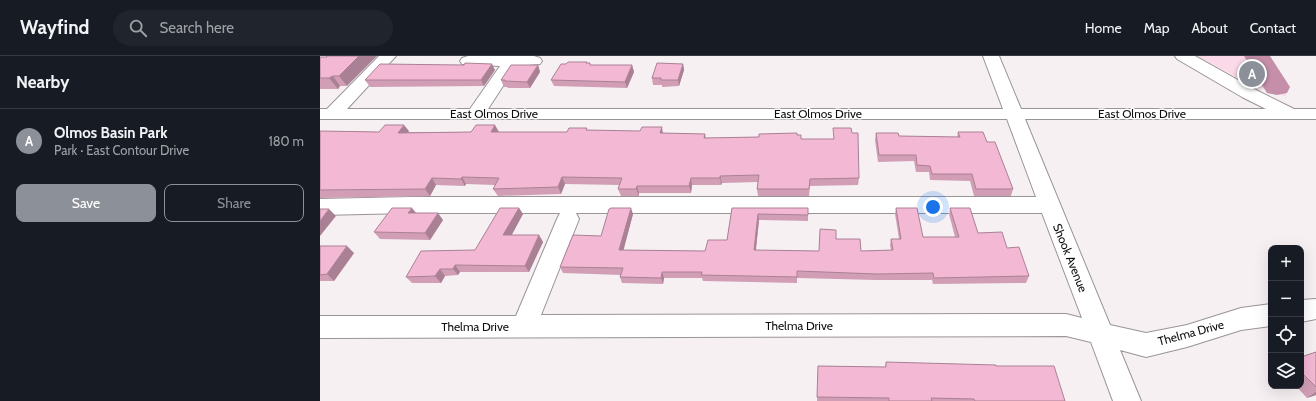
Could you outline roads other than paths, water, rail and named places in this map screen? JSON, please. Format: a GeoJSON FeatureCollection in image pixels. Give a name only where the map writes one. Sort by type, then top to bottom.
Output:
{"type":"FeatureCollection","features":[{"type":"Feature","properties":{"kind":"street"},"geometry":{"type":"LineString","coordinates":[[326,114],[388,56]]}},
{"type":"Feature","properties":{"kind":"street","name":"Shook Avenue"},"geometry":{"type":"LineString","coordinates":[[991,56],[1127,401]]}},
{"type":"Feature","properties":{"kind":"street"},"geometry":{"type":"LineString","coordinates":[[1183,56],[1248,93],[1292,114]]}},
{"type":"Feature","properties":{"kind":"street"},"geometry":{"type":"LineString","coordinates":[[468,61],[534,61]]}},
{"type":"Feature","properties":{"kind":"street"},"geometry":{"type":"LineString","coordinates":[[475,114],[511,61]]}},
{"type":"Feature","properties":{"kind":"street","name":"East Olmos Drive"},"geometry":{"type":"LineString","coordinates":[[326,114],[1316,114]]}},
{"type":"Feature","properties":{"kind":"street"},"geometry":{"type":"LineString","coordinates":[[320,207],[410,205],[1049,206]]}},
{"type":"Feature","properties":{"kind":"street"},"geometry":{"type":"LineString","coordinates":[[524,326],[568,219]]}},
{"type":"Feature","properties":{"kind":"street"},"geometry":{"type":"LineString","coordinates":[[1304,311],[1316,309]]}},
{"type":"Feature","properties":{"kind":"street","name":"Thelma Drive"},"geometry":{"type":"LineString","coordinates":[[320,327],[1066,325],[1146,345],[1187,336],[1240,319],[1268,315]]}},
{"type":"Feature","properties":{"kind":"waterway"},"geometry":{"type":"LineString","coordinates":[[1257,56],[1277,87]]}},
{"type":"Feature","properties":{"kind":"place","name":"Olmos Basin Park"},"geometry":{"type":"Point","coordinates":[1252,74]}}]}
